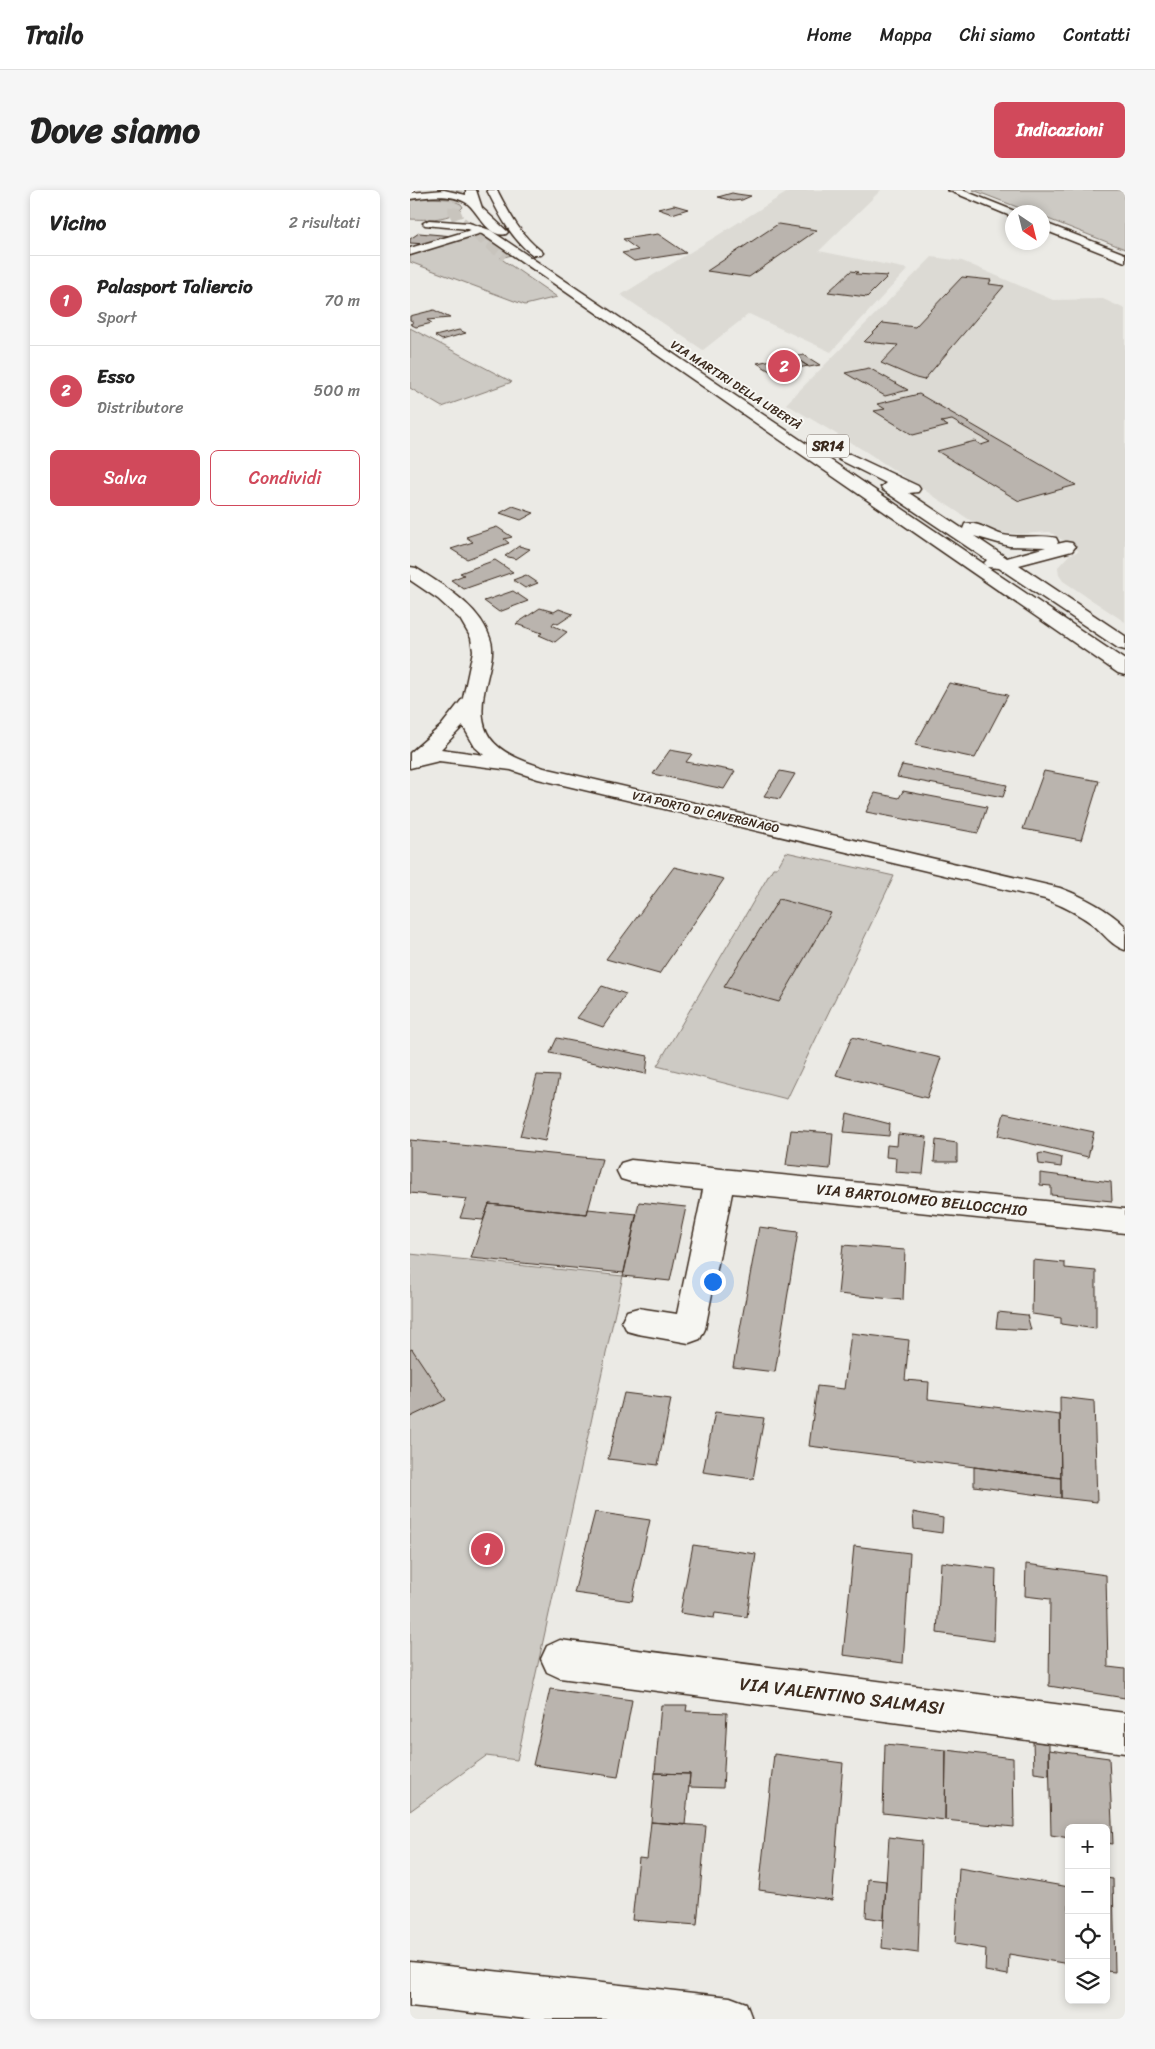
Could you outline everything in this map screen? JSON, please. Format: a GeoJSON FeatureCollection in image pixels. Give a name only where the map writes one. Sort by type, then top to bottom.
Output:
{"type":"FeatureCollection","features":[{"type":"Feature","properties":{"kind":"main road"},"geometry":{"type":"LineString","coordinates":[[410,196],[432,190]]}},
{"type":"Feature","properties":{"kind":"main road"},"geometry":{"type":"LineString","coordinates":[[471,190],[475,206]]}},
{"type":"Feature","properties":{"kind":"main road","name":"VIA MARTIRI DELLA LIBERTÀ"},"geometry":{"type":"LineString","coordinates":[[492,190],[514,231],[530,249],[744,391]]}},
{"type":"Feature","properties":{"kind":"main road"},"geometry":{"type":"LineString","coordinates":[[953,190],[1005,210]]}},
{"type":"Feature","properties":{"kind":"main road"},"geometry":{"type":"LineString","coordinates":[[410,196],[453,196],[470,200],[486,221],[530,249]]}},
{"type":"Feature","properties":{"kind":"main road","name":"VIA MARTIRI DELLA LIBERTÀ"},"geometry":{"type":"LineString","coordinates":[[475,206],[460,218],[425,223],[460,225],[481,230],[707,382],[817,460],[1125,670]]}},
{"type":"Feature","properties":{"kind":"main road"},"geometry":{"type":"LineString","coordinates":[[1050,228],[1125,258]]}},
{"type":"Feature","properties":{"kind":"main road"},"geometry":{"type":"LineString","coordinates":[[410,252],[481,230]]}},
{"type":"Feature","properties":{"kind":"main road","name":"VIA MARTIRI DELLA LIBERTÀ"},"geometry":{"type":"LineString","coordinates":[[506,256],[660,361],[748,412]]}},
{"type":"Feature","properties":{"kind":"main road","name":"SR14"},"geometry":{"type":"LineString","coordinates":[[1060,544],[1019,542],[990,537],[970,527],[903,484],[840,454],[999,562],[1125,644]]}},
{"type":"Feature","properties":{"kind":"main road"},"geometry":{"type":"LineString","coordinates":[[817,460],[885,497],[976,557],[999,562],[1060,544]]}},
{"type":"Feature","properties":{"kind":"main road"},"geometry":{"type":"LineString","coordinates":[[1060,544],[1046,562],[1045,572],[1059,584],[1125,628]]}},
{"type":"Feature","properties":{"kind":"main road"},"geometry":{"type":"LineString","coordinates":[[999,562],[997,569],[1004,576],[1125,660]]}},
{"type":"Feature","properties":{"kind":"main road"},"geometry":{"type":"LineString","coordinates":[[410,572],[469,617],[480,633],[483,642],[483,657],[473,709],[444,755]]}},
{"type":"Feature","properties":{"kind":"main road"},"geometry":{"type":"LineString","coordinates":[[410,769],[473,709]]}},
{"type":"Feature","properties":{"kind":"main road","name":"VIA PORTO DI CAVERGNAGO"},"geometry":{"type":"LineString","coordinates":[[473,709],[487,748],[495,755],[519,767],[1052,893],[1074,901],[1091,911],[1106,922],[1125,942]]}},
{"type":"Feature","properties":{"kind":"main road"},"geometry":{"type":"LineString","coordinates":[[410,769],[430,756],[444,755],[519,767]]}},
{"type":"Feature","properties":{"kind":"main road","name":"VIA BARTOLOMEO BELLOCCHIO"},"geometry":{"type":"LineString","coordinates":[[631,1171],[1125,1221]]}},
{"type":"Feature","properties":{"kind":"main road"},"geometry":{"type":"LineString","coordinates":[[638,1321],[689,1329],[720,1180]]}},
{"type":"Feature","properties":{"kind":"main road","name":"VIA VALENTINO SALMASI"},"geometry":{"type":"LineString","coordinates":[[560,1659],[1125,1733]]}},
{"type":"Feature","properties":{"kind":"main road"},"geometry":{"type":"LineString","coordinates":[[410,1984],[730,2019]]}},
{"type":"Feature","properties":{"kind":"shaded area"},"geometry":{"type":"Polygon","coordinates":[[[791,190],[881,190],[819,251],[908,269],[831,352],[749,314],[703,350],[621,295],[791,190]]]}},
{"type":"Feature","properties":{"kind":"shaded area"},"geometry":{"type":"Polygon","coordinates":[[[973,190],[1125,190],[1125,249],[1050,220],[1050,205],[1012,205],[973,190]]]}},
{"type":"Feature","properties":{"kind":"shaded area"},"geometry":{"type":"Polygon","coordinates":[[[449,199],[461,204],[463,207],[446,217],[410,219],[410,200],[449,199]]]}},
{"type":"Feature","properties":{"kind":"shaded area"},"geometry":{"type":"Polygon","coordinates":[[[478,233],[512,255],[500,258],[557,297],[525,305],[410,262],[410,253],[478,233]]]}},
{"type":"Feature","properties":{"kind":"shaded area"},"geometry":{"type":"Polygon","coordinates":[[[932,257],[962,261],[1053,300],[1103,299],[1125,309],[1125,622],[1063,581],[1059,575],[1058,567],[1069,555],[1079,551],[1050,532],[1006,533],[979,526],[865,451],[786,404],[932,257]]]}},
{"type":"Feature","properties":{"kind":"shaded area"},"geometry":{"type":"Polygon","coordinates":[[[410,328],[512,382],[442,407],[410,388],[410,328]]]}},
{"type":"Feature","properties":{"kind":"shaded area"},"geometry":{"type":"Polygon","coordinates":[[[786,852],[894,876],[787,1099],[657,1066],[773,868],[777,868],[786,852]]]}},
{"type":"Feature","properties":{"kind":"shaded area"},"geometry":{"type":"Polygon","coordinates":[[[410,1254],[623,1276],[517,1760],[486,1756],[410,1811],[410,1254]]]}},
{"type":"Feature","properties":{"kind":"building"},"geometry":{"type":"Polygon","coordinates":[[[732,193],[751,196],[733,201],[718,197],[732,193]]]}},
{"type":"Feature","properties":{"kind":"building"},"geometry":{"type":"Polygon","coordinates":[[[674,205],[688,209],[672,214],[658,209],[674,205]]]}},
{"type":"Feature","properties":{"kind":"building"},"geometry":{"type":"Polygon","coordinates":[[[778,224],[817,230],[749,277],[707,271],[778,224]]]}},
{"type":"Feature","properties":{"kind":"building"},"geometry":{"type":"Polygon","coordinates":[[[419,233],[453,236],[426,244],[410,243],[410,239],[419,233]]]}},
{"type":"Feature","properties":{"kind":"building"},"geometry":{"type":"Polygon","coordinates":[[[658,234],[686,253],[634,261],[622,253],[638,250],[623,239],[658,234]]]}},
{"type":"Feature","properties":{"kind":"building"},"geometry":{"type":"Polygon","coordinates":[[[851,271],[858,272],[856,274],[888,276],[867,297],[828,292],[851,271]]]}},
{"type":"Feature","properties":{"kind":"building"},"geometry":{"type":"Polygon","coordinates":[[[962,277],[991,280],[989,284],[1004,286],[924,380],[881,363],[898,345],[864,342],[883,323],[915,327],[962,277]]]}},
{"type":"Feature","properties":{"kind":"building"},"geometry":{"type":"Polygon","coordinates":[[[434,310],[450,318],[427,320],[432,323],[416,327],[410,324],[414,322],[410,320],[410,316],[434,310]]]}},
{"type":"Feature","properties":{"kind":"building"},"geometry":{"type":"Polygon","coordinates":[[[459,330],[466,333],[442,340],[435,336],[459,330]]]}},
{"type":"Feature","properties":{"kind":"building"},"geometry":{"type":"Polygon","coordinates":[[[804,355],[820,365],[809,367],[794,357],[804,355]]]}},
{"type":"Feature","properties":{"kind":"building"},"geometry":{"type":"Polygon","coordinates":[[[791,356],[808,366],[773,373],[757,363],[791,356]]]}},
{"type":"Feature","properties":{"kind":"building"},"geometry":{"type":"Polygon","coordinates":[[[869,368],[908,390],[885,396],[845,373],[869,368]]]}},
{"type":"Feature","properties":{"kind":"building"},"geometry":{"type":"Polygon","coordinates":[[[919,394],[1076,485],[1019,501],[937,451],[975,441],[981,445],[990,442],[952,420],[941,422],[948,426],[913,435],[874,411],[885,409],[877,404],[919,394]]]}},
{"type":"Feature","properties":{"kind":"building"},"geometry":{"type":"Polygon","coordinates":[[[513,506],[534,513],[521,520],[500,513],[513,506]]]}},
{"type":"Feature","properties":{"kind":"building"},"geometry":{"type":"Polygon","coordinates":[[[497,527],[512,537],[504,539],[509,543],[467,559],[451,549],[473,542],[466,537],[497,527]]]}},
{"type":"Feature","properties":{"kind":"building"},"geometry":{"type":"Polygon","coordinates":[[[519,546],[530,549],[516,559],[505,556],[519,546]]]}},
{"type":"Feature","properties":{"kind":"building"},"geometry":{"type":"Polygon","coordinates":[[[495,560],[513,572],[464,589],[451,580],[464,575],[460,573],[495,560]]]}},
{"type":"Feature","properties":{"kind":"building"},"geometry":{"type":"Polygon","coordinates":[[[526,575],[538,583],[525,588],[513,580],[526,575]]]}},
{"type":"Feature","properties":{"kind":"building"},"geometry":{"type":"Polygon","coordinates":[[[513,591],[528,601],[499,612],[484,601],[513,591]]]}},
{"type":"Feature","properties":{"kind":"building"},"geometry":{"type":"Polygon","coordinates":[[[540,608],[554,612],[559,609],[573,614],[558,624],[554,622],[552,625],[567,632],[555,642],[539,635],[542,633],[516,624],[540,608]]]}},
{"type":"Feature","properties":{"kind":"building"},"geometry":{"type":"Polygon","coordinates":[[[949,683],[1008,695],[975,758],[915,745],[949,683]]]}},
{"type":"Feature","properties":{"kind":"building"},"geometry":{"type":"Polygon","coordinates":[[[670,750],[692,754],[686,762],[735,771],[724,789],[653,774],[670,750]]]}},
{"type":"Feature","properties":{"kind":"building"},"geometry":{"type":"Polygon","coordinates":[[[902,765],[1007,785],[1003,797],[897,777],[902,765]]]}},
{"type":"Feature","properties":{"kind":"building"},"geometry":{"type":"Polygon","coordinates":[[[780,771],[795,774],[780,799],[764,796],[780,771]]]}},
{"type":"Feature","properties":{"kind":"building"},"geometry":{"type":"Polygon","coordinates":[[[1044,771],[1099,781],[1081,840],[1023,829],[1044,771]]]}},
{"type":"Feature","properties":{"kind":"building"},"geometry":{"type":"Polygon","coordinates":[[[903,791],[987,807],[978,833],[866,812],[875,793],[899,798],[903,791]]]}},
{"type":"Feature","properties":{"kind":"building"},"geometry":{"type":"Polygon","coordinates":[[[674,867],[724,879],[659,974],[606,959],[674,867]]]}},
{"type":"Feature","properties":{"kind":"building"},"geometry":{"type":"Polygon","coordinates":[[[779,899],[831,913],[779,1002],[724,987],[779,899]]]}},
{"type":"Feature","properties":{"kind":"building"},"geometry":{"type":"Polygon","coordinates":[[[602,986],[626,994],[603,1027],[577,1018],[602,986]]]}},
{"type":"Feature","properties":{"kind":"building"},"geometry":{"type":"Polygon","coordinates":[[[852,1037],[941,1058],[927,1098],[836,1075],[852,1037]]]}},
{"type":"Feature","properties":{"kind":"building"},"geometry":{"type":"Polygon","coordinates":[[[557,1038],[648,1056],[646,1074],[550,1053],[557,1038]]]}},
{"type":"Feature","properties":{"kind":"building"},"geometry":{"type":"Polygon","coordinates":[[[537,1075],[559,1076],[545,1141],[520,1136],[537,1075]]]}},
{"type":"Feature","properties":{"kind":"building"},"geometry":{"type":"Polygon","coordinates":[[[847,1113],[890,1124],[889,1136],[844,1132],[847,1113]]]}},
{"type":"Feature","properties":{"kind":"building"},"geometry":{"type":"Polygon","coordinates":[[[1004,1113],[1094,1132],[1088,1157],[998,1136],[1004,1113]]]}},
{"type":"Feature","properties":{"kind":"building"},"geometry":{"type":"Polygon","coordinates":[[[791,1130],[833,1133],[830,1169],[786,1165],[791,1130]]]}},
{"type":"Feature","properties":{"kind":"building"},"geometry":{"type":"Polygon","coordinates":[[[898,1134],[927,1137],[923,1174],[895,1172],[896,1158],[886,1157],[887,1145],[897,1146],[898,1134]]]}},
{"type":"Feature","properties":{"kind":"building"},"geometry":{"type":"Polygon","coordinates":[[[410,1140],[602,1159],[587,1214],[489,1204],[483,1220],[460,1218],[467,1199],[410,1193],[410,1140]]]}},
{"type":"Feature","properties":{"kind":"building"},"geometry":{"type":"Polygon","coordinates":[[[936,1140],[957,1143],[957,1162],[934,1162],[936,1140]]]}},
{"type":"Feature","properties":{"kind":"building"},"geometry":{"type":"Polygon","coordinates":[[[1042,1153],[1062,1158],[1061,1167],[1039,1164],[1038,1154],[1042,1153]]]}},
{"type":"Feature","properties":{"kind":"building"},"geometry":{"type":"Polygon","coordinates":[[[1040,1173],[1111,1182],[1112,1201],[1051,1195],[1051,1186],[1040,1185],[1040,1173]]]}},
{"type":"Feature","properties":{"kind":"building"},"geometry":{"type":"Polygon","coordinates":[[[639,1202],[686,1207],[670,1281],[623,1276],[639,1202]]]}},
{"type":"Feature","properties":{"kind":"building"},"geometry":{"type":"Polygon","coordinates":[[[489,1204],[587,1214],[588,1209],[637,1214],[624,1273],[471,1258],[489,1204]]]}},
{"type":"Feature","properties":{"kind":"building"},"geometry":{"type":"Polygon","coordinates":[[[759,1227],[798,1232],[775,1372],[733,1367],[759,1227]]]}},
{"type":"Feature","properties":{"kind":"building"},"geometry":{"type":"Polygon","coordinates":[[[843,1245],[905,1250],[903,1300],[838,1294],[843,1245]]]}},
{"type":"Feature","properties":{"kind":"building"},"geometry":{"type":"Polygon","coordinates":[[[1033,1260],[1065,1263],[1065,1268],[1096,1271],[1096,1329],[1061,1324],[1061,1318],[1032,1314],[1033,1260]]]}},
{"type":"Feature","properties":{"kind":"building"},"geometry":{"type":"Polygon","coordinates":[[[998,1312],[1027,1315],[1031,1330],[996,1328],[998,1312]]]}},
{"type":"Feature","properties":{"kind":"building"},"geometry":{"type":"Polygon","coordinates":[[[851,1333],[909,1340],[905,1380],[929,1382],[928,1399],[1060,1415],[1061,1478],[809,1446],[817,1386],[844,1389],[851,1333]]]}},
{"type":"Feature","properties":{"kind":"building"},"geometry":{"type":"Polygon","coordinates":[[[412,1349],[446,1400],[410,1417],[410,1350],[412,1349]]]}},
{"type":"Feature","properties":{"kind":"building"},"geometry":{"type":"Polygon","coordinates":[[[624,1393],[671,1399],[658,1465],[608,1459],[624,1393]]]}},
{"type":"Feature","properties":{"kind":"building"},"geometry":{"type":"Polygon","coordinates":[[[1060,1397],[1094,1401],[1097,1502],[1061,1498],[1060,1397]]]}},
{"type":"Feature","properties":{"kind":"building"},"geometry":{"type":"Polygon","coordinates":[[[715,1412],[764,1418],[753,1479],[703,1472],[715,1412]]]}},
{"type":"Feature","properties":{"kind":"building"},"geometry":{"type":"Polygon","coordinates":[[[974,1467],[1061,1478],[1061,1498],[974,1486],[974,1467]]]}},
{"type":"Feature","properties":{"kind":"building"},"geometry":{"type":"Polygon","coordinates":[[[595,1512],[650,1520],[632,1601],[574,1593],[595,1512]]]}},
{"type":"Feature","properties":{"kind":"building"},"geometry":{"type":"Polygon","coordinates":[[[913,1512],[943,1518],[942,1533],[914,1529],[913,1512]]]}},
{"type":"Feature","properties":{"kind":"building"},"geometry":{"type":"Polygon","coordinates":[[[693,1545],[756,1554],[747,1617],[715,1613],[714,1618],[680,1613],[693,1545]]]}},
{"type":"Feature","properties":{"kind":"building"},"geometry":{"type":"Polygon","coordinates":[[[854,1546],[910,1553],[903,1663],[843,1655],[854,1546]]]}},
{"type":"Feature","properties":{"kind":"building"},"geometry":{"type":"Polygon","coordinates":[[[941,1562],[996,1569],[994,1641],[937,1633],[941,1562]]]}},
{"type":"Feature","properties":{"kind":"building"},"geometry":{"type":"Polygon","coordinates":[[[1026,1564],[1106,1575],[1108,1667],[1125,1669],[1125,1698],[1049,1686],[1050,1599],[1025,1596],[1026,1564]]]}},
{"type":"Feature","properties":{"kind":"building"},"geometry":{"type":"Polygon","coordinates":[[[550,1689],[632,1700],[618,1777],[533,1765],[550,1689]]]}},
{"type":"Feature","properties":{"kind":"building"},"geometry":{"type":"Polygon","coordinates":[[[661,1705],[687,1705],[686,1711],[727,1713],[723,1788],[689,1787],[690,1774],[655,1773],[661,1705]]]}},
{"type":"Feature","properties":{"kind":"building"},"geometry":{"type":"Polygon","coordinates":[[[1033,1741],[1049,1744],[1049,1775],[1034,1773],[1033,1741]]]}},
{"type":"Feature","properties":{"kind":"building"},"geometry":{"type":"Polygon","coordinates":[[[885,1744],[946,1750],[945,1820],[883,1813],[885,1744]]]}},
{"type":"Feature","properties":{"kind":"building"},"geometry":{"type":"Polygon","coordinates":[[[946,1750],[1013,1758],[1014,1827],[945,1820],[946,1750]]]}},
{"type":"Feature","properties":{"kind":"building"},"geometry":{"type":"Polygon","coordinates":[[[1049,1750],[1109,1758],[1113,1844],[1110,1844],[1110,1824],[1065,1824],[1065,1837],[1051,1835],[1049,1750]]]}},
{"type":"Feature","properties":{"kind":"building"},"geometry":{"type":"Polygon","coordinates":[[[774,1754],[843,1763],[832,1900],[759,1890],[774,1754]]]}},
{"type":"Feature","properties":{"kind":"building"},"geometry":{"type":"Polygon","coordinates":[[[655,1773],[690,1774],[685,1825],[651,1822],[655,1773]]]}},
{"type":"Feature","properties":{"kind":"building"},"geometry":{"type":"Polygon","coordinates":[[[651,1822],[706,1826],[697,1925],[632,1920],[639,1858],[647,1859],[651,1822]]]}},
{"type":"Feature","properties":{"kind":"building"},"geometry":{"type":"Polygon","coordinates":[[[889,1837],[922,1841],[918,1953],[882,1948],[889,1837]]]}},
{"type":"Feature","properties":{"kind":"building"},"geometry":{"type":"Polygon","coordinates":[[[959,1868],[1065,1886],[1065,1963],[1009,1954],[1008,1975],[985,1971],[986,1949],[955,1944],[959,1868]]]}},
{"type":"Feature","properties":{"kind":"building"},"geometry":{"type":"Polygon","coordinates":[[[868,1879],[886,1881],[884,1920],[866,1917],[868,1879]]]}},
{"type":"Feature","properties":{"kind":"building"},"geometry":{"type":"Polygon","coordinates":[[[1110,1879],[1113,1879],[1115,1972],[1110,1971],[1110,1879]]]}},
{"type":"Feature","properties":{"kind":"tunnel"},"geometry":{"type":"LineString","coordinates":[[457,190],[454,210],[458,220],[506,256]]}},
{"type":"Feature","properties":{"kind":"place","name":"Esso"},"geometry":{"type":"Point","coordinates":[784,366]}},
{"type":"Feature","properties":{"kind":"place","name":"Palasport Taliercio"},"geometry":{"type":"Point","coordinates":[487,1549]}}]}
